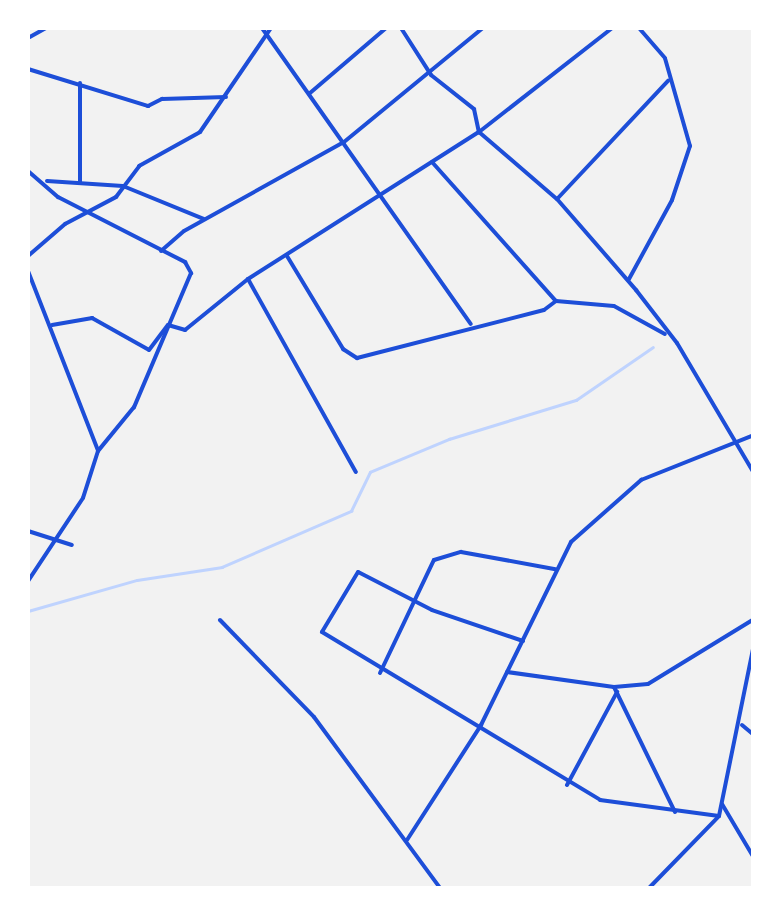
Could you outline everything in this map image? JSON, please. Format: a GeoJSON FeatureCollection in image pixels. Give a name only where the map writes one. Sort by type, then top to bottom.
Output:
{"type":"FeatureCollection","features":[{"type":"Feature","properties":{"kind":"street"},"geometry":{"type":"LineString","coordinates":[[28,38],[46,28]]}},
{"type":"Feature","properties":{"kind":"street"},"geometry":{"type":"LineString","coordinates":[[28,256],[124,186],[139,166],[200,132],[226,97],[263,30],[271,28]]}},
{"type":"Feature","properties":{"kind":"street"},"geometry":{"type":"LineString","coordinates":[[310,93],[386,28]]}},
{"type":"Feature","properties":{"kind":"street"},"geometry":{"type":"LineString","coordinates":[[400,28],[430,75],[474,109],[480,132],[557,200],[628,280],[670,337],[754,473]]}},
{"type":"Feature","properties":{"kind":"street"},"geometry":{"type":"LineString","coordinates":[[161,252],[204,219],[344,142],[430,75],[482,28]]}},
{"type":"Feature","properties":{"kind":"street"},"geometry":{"type":"LineString","coordinates":[[168,326],[184,330],[248,279],[480,132],[612,28]]}},
{"type":"Feature","properties":{"kind":"street"},"geometry":{"type":"LineString","coordinates":[[628,280],[686,167],[687,120],[668,81],[665,58],[639,28]]}},
{"type":"Feature","properties":{"kind":"street"},"geometry":{"type":"LineString","coordinates":[[263,30],[385,194],[472,324]]}},
{"type":"Feature","properties":{"kind":"street"},"geometry":{"type":"LineString","coordinates":[[28,69],[148,106],[162,99],[226,97]]}},
{"type":"Feature","properties":{"kind":"street"},"geometry":{"type":"LineString","coordinates":[[557,200],[668,81]]}},
{"type":"Feature","properties":{"kind":"street"},"geometry":{"type":"LineString","coordinates":[[80,83],[80,183]]}},
{"type":"Feature","properties":{"kind":"street"},"geometry":{"type":"LineString","coordinates":[[432,162],[556,301]]}},
{"type":"Feature","properties":{"kind":"street"},"geometry":{"type":"LineString","coordinates":[[28,170],[87,214],[185,262],[191,273],[134,407],[98,451],[83,498],[51,538],[28,580]]}},
{"type":"Feature","properties":{"kind":"street"},"geometry":{"type":"LineString","coordinates":[[44,181],[124,186],[204,219]]}},
{"type":"Feature","properties":{"kind":"street"},"geometry":{"type":"LineString","coordinates":[[287,256],[351,356],[472,324],[544,310],[556,301],[614,306],[670,337]]}},
{"type":"Feature","properties":{"kind":"street"},"geometry":{"type":"LineString","coordinates":[[28,271],[98,451]]}},
{"type":"Feature","properties":{"kind":"street"},"geometry":{"type":"LineString","coordinates":[[248,279],[356,472]]}},
{"type":"Feature","properties":{"kind":"street"},"geometry":{"type":"LineString","coordinates":[[52,325],[92,318],[148,350],[168,326]]}},
{"type":"Feature","properties":{"kind":"street"},"geometry":{"type":"LineString","coordinates":[[408,840],[438,783],[481,725],[571,542],[641,480],[732,438],[754,435]]}},
{"type":"Feature","properties":{"kind":"street"},"geometry":{"type":"LineString","coordinates":[[28,532],[72,545]]}},
{"type":"Feature","properties":{"kind":"street"},"geometry":{"type":"LineString","coordinates":[[380,672],[426,566],[461,552],[555,569]]}},
{"type":"Feature","properties":{"kind":"street"},"geometry":{"type":"LineString","coordinates":[[522,641],[358,572],[323,626],[325,637],[380,672],[481,725],[568,785],[627,807],[719,816]]}},
{"type":"Feature","properties":{"kind":"street"},"geometry":{"type":"LineString","coordinates":[[220,620],[314,716],[440,888]]}},
{"type":"Feature","properties":{"kind":"street"},"geometry":{"type":"LineString","coordinates":[[507,672],[616,690],[648,684],[677,670],[754,620]]}},
{"type":"Feature","properties":{"kind":"street"},"geometry":{"type":"LineString","coordinates":[[649,888],[719,816],[742,724],[754,644]]}},
{"type":"Feature","properties":{"kind":"street"},"geometry":{"type":"LineString","coordinates":[[568,785],[616,690]]}},
{"type":"Feature","properties":{"kind":"street"},"geometry":{"type":"LineString","coordinates":[[616,690],[675,812]]}},
{"type":"Feature","properties":{"kind":"street"},"geometry":{"type":"LineString","coordinates":[[742,724],[754,735]]}},
{"type":"Feature","properties":{"kind":"street"},"geometry":{"type":"LineString","coordinates":[[722,804],[754,858]]}},
{"type":"Feature","properties":{"kind":"waterway"},"geometry":{"type":"LineString","coordinates":[[28,611],[137,580],[222,567],[351,511],[370,472],[449,439],[576,400],[653,347]]}}]}
